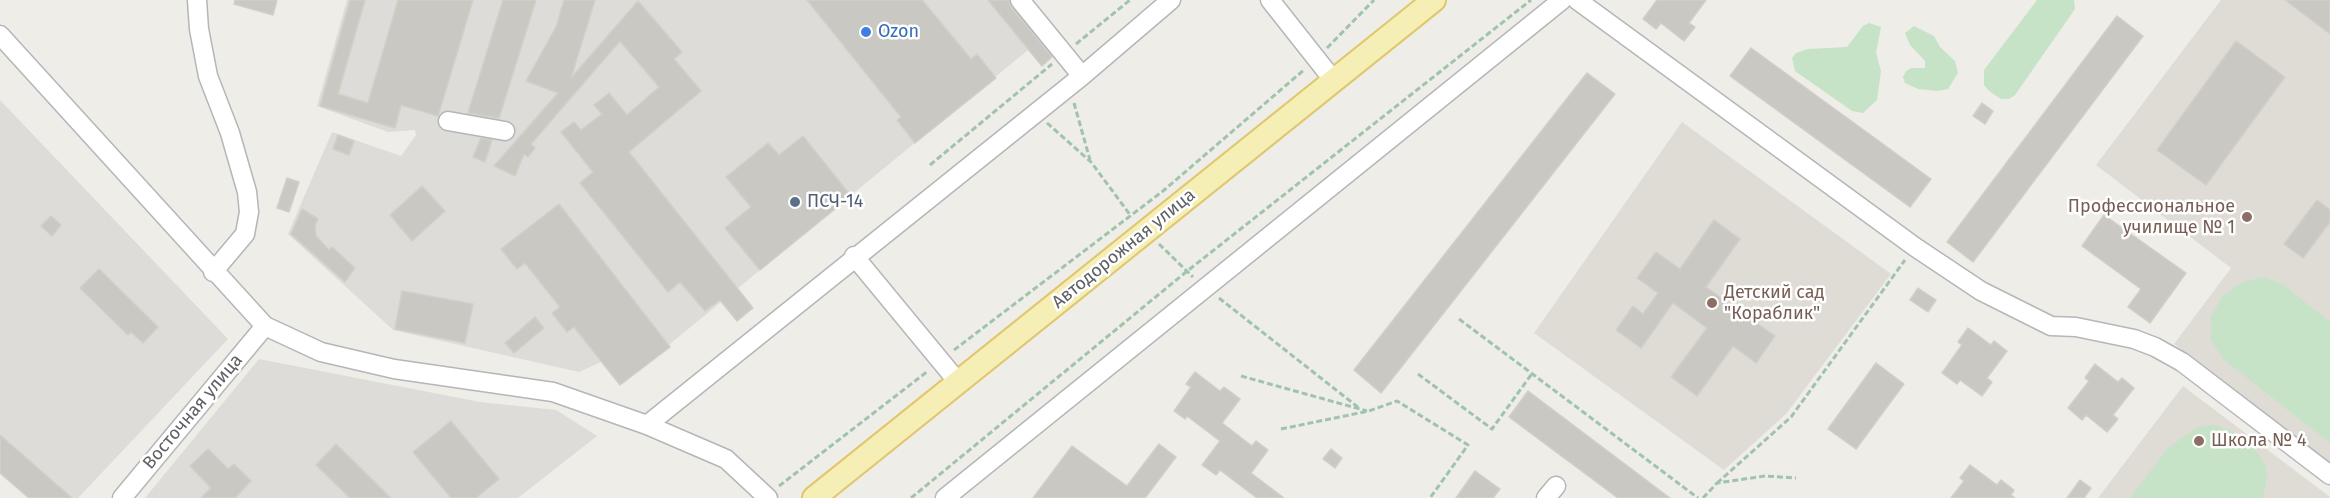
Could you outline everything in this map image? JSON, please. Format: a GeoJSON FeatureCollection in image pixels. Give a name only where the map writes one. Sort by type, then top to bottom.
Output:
{"type":"FeatureCollection","features":[{"type":"Feature","properties":{"kind":"main road","name":"Автодорожная улица"},"geometry":{"type":"LineString","coordinates":[[814,498],[958,382],[1138,223],[1334,81],[1434,0]]}},
{"type":"Feature","properties":{"kind":"street"},"geometry":{"type":"LineString","coordinates":[[197,0],[199,29],[208,76],[247,192],[249,212],[245,234],[213,272]]}},
{"type":"Feature","properties":{"kind":"street"},"geometry":{"type":"LineString","coordinates":[[1020,0],[1064,54],[1076,81]]}},
{"type":"Feature","properties":{"kind":"street"},"geometry":{"type":"LineString","coordinates":[[647,425],[854,256],[1076,81],[1172,0]]}},
{"type":"Feature","properties":{"kind":"street"},"geometry":{"type":"LineString","coordinates":[[1270,0],[1334,81]]}},
{"type":"Feature","properties":{"kind":"street"},"geometry":{"type":"LineString","coordinates":[[945,498],[1562,0]]}},
{"type":"Feature","properties":{"kind":"street"},"geometry":{"type":"LineString","coordinates":[[1578,0],[1915,247],[1981,291],[2051,326],[2076,327],[2134,339],[2155,346],[2182,362],[2330,475]]}},
{"type":"Feature","properties":{"kind":"street"},"geometry":{"type":"LineString","coordinates":[[0,35],[213,272],[265,326],[321,352],[394,369],[553,392],[647,425],[726,459],[767,497]]}},
{"type":"Feature","properties":{"kind":"street"},"geometry":{"type":"LineString","coordinates":[[448,121],[505,131]]}},
{"type":"Feature","properties":{"kind":"street"},"geometry":{"type":"LineString","coordinates":[[854,256],[958,382]]}},
{"type":"Feature","properties":{"kind":"street","name":"Восточная улица"},"geometry":{"type":"LineString","coordinates":[[122,498],[265,326]]}},
{"type":"Feature","properties":{"kind":"street"},"geometry":{"type":"LineString","coordinates":[[1530,498],[1533,494],[1539,498]]}},
{"type":"Feature","properties":{"kind":"path"},"geometry":{"type":"LineString","coordinates":[[930,165],[1130,0]]}},
{"type":"Feature","properties":{"kind":"path"},"geometry":{"type":"LineString","coordinates":[[767,497],[940,361],[1138,223],[1316,59],[1374,0]]}},
{"type":"Feature","properties":{"kind":"path"},"geometry":{"type":"LineString","coordinates":[[911,498],[1186,272],[1531,0]]}},
{"type":"Feature","properties":{"kind":"path"},"geometry":{"type":"LineString","coordinates":[[1076,81],[1091,162]]}},
{"type":"Feature","properties":{"kind":"path"},"geometry":{"type":"LineString","coordinates":[[1034,112],[1091,162],[1138,223],[1186,272],[1359,408]]}},
{"type":"Feature","properties":{"kind":"path"},"geometry":{"type":"LineString","coordinates":[[1702,498],[1791,417],[1915,247]]}},
{"type":"Feature","properties":{"kind":"path"},"geometry":{"type":"LineString","coordinates":[[1459,318],[1531,375],[1698,498]]}},
{"type":"Feature","properties":{"kind":"path"},"geometry":{"type":"LineString","coordinates":[[1418,374],[1492,429],[1531,375]]}},
{"type":"Feature","properties":{"kind":"path"},"geometry":{"type":"LineString","coordinates":[[1241,376],[1369,411]]}},
{"type":"Feature","properties":{"kind":"path"},"geometry":{"type":"LineString","coordinates":[[1281,429],[1369,411],[1397,401],[1468,445],[1430,498]]}},
{"type":"Feature","properties":{"kind":"path"},"geometry":{"type":"LineString","coordinates":[[1717,483],[1765,476],[1796,478]]}},
{"type":"Feature","properties":{"kind":"shaded area"},"geometry":{"type":"Polygon","coordinates":[[[347,0],[1011,0],[1054,55],[1042,66],[1028,50],[620,385],[601,362],[579,372],[393,330],[288,234],[332,132],[401,156],[416,135],[415,130],[388,132],[317,106],[347,0]]]}},
{"type":"Feature","properties":{"kind":"shaded area","name":"Профессиональное училище № 1"},"geometry":{"type":"Polygon","coordinates":[[[2221,0],[2330,0],[2330,464],[2174,344],[2231,268],[2096,165],[2221,0]]]}},
{"type":"Feature","properties":{"kind":"shaded area"},"geometry":{"type":"Polygon","coordinates":[[[0,100],[228,339],[78,498],[34,498],[0,468],[0,100]]]}},
{"type":"Feature","properties":{"kind":"shaded area","name":"Детский сад \"Кораблик\""},"geometry":{"type":"Polygon","coordinates":[[[1682,122],[1891,274],[1786,414],[1724,470],[1534,333],[1682,122]]]}},
{"type":"Feature","properties":{"kind":"shaded area"},"geometry":{"type":"Polygon","coordinates":[[[259,359],[480,402],[556,410],[597,436],[518,498],[145,498],[259,359]]]}},
{"type":"Feature","properties":{"kind":"shaded area","name":"Школа № 4"},"geometry":{"type":"Polygon","coordinates":[[[2183,386],[2330,497],[2330,498],[2098,498],[2183,386]]]}},
{"type":"Feature","properties":{"kind":"green space"},"geometry":{"type":"Polygon","coordinates":[[[2037,0],[2074,0],[2075,9],[2015,95],[2009,99],[2001,99],[1984,85],[1984,70],[2037,0]]]}},
{"type":"Feature","properties":{"kind":"green space"},"geometry":{"type":"Polygon","coordinates":[[[1869,23],[1881,27],[1876,53],[1881,71],[1877,100],[1863,113],[1852,111],[1795,71],[1792,58],[1796,53],[1808,49],[1847,47],[1863,26],[1869,23]]]}},
{"type":"Feature","properties":{"kind":"green space"},"geometry":{"type":"Polygon","coordinates":[[[1914,26],[1934,36],[1940,47],[1955,61],[1958,73],[1948,89],[1937,91],[1918,89],[1905,83],[1903,77],[1906,71],[1911,68],[1925,68],[1925,61],[1910,45],[1905,33],[1914,26]]]}},
{"type":"Feature","properties":{"kind":"green space"},"geometry":{"type":"Polygon","coordinates":[[[2262,277],[2282,284],[2330,322],[2330,443],[2223,359],[2211,340],[2211,316],[2223,296],[2241,283],[2262,277]]]}},
{"type":"Feature","properties":{"kind":"green space"},"geometry":{"type":"Polygon","coordinates":[[[2215,425],[2232,431],[2259,454],[2266,466],[2267,478],[2263,498],[2130,498],[2168,448],[2198,427],[2215,425]]]}},
{"type":"Feature","properties":{"kind":"building"},"geometry":{"type":"Polygon","coordinates":[[[235,0],[277,0],[273,15],[234,4],[235,0]]]}},
{"type":"Feature","properties":{"kind":"building"},"geometry":{"type":"Polygon","coordinates":[[[350,0],[365,0],[338,94],[368,103],[398,0],[473,0],[438,116],[401,105],[395,128],[320,106],[350,0]]]}},
{"type":"Feature","properties":{"kind":"building"},"geometry":{"type":"Polygon","coordinates":[[[503,0],[536,0],[499,118],[468,113],[503,0]]]}},
{"type":"Feature","properties":{"kind":"building"},"geometry":{"type":"Polygon","coordinates":[[[564,0],[595,0],[571,78],[638,1],[682,52],[674,59],[701,91],[629,152],[753,308],[737,321],[720,300],[705,311],[680,282],[668,292],[580,183],[593,172],[561,132],[574,122],[581,130],[602,114],[594,105],[609,93],[627,115],[659,87],[620,41],[531,144],[535,148],[528,157],[524,154],[515,176],[494,166],[558,93],[526,81],[556,27],[564,0]]]}},
{"type":"Feature","properties":{"kind":"building"},"geometry":{"type":"Polygon","coordinates":[[[807,0],[922,0],[971,59],[977,54],[996,78],[915,143],[897,120],[901,117],[807,0]]]}},
{"type":"Feature","properties":{"kind":"building"},"geometry":{"type":"Polygon","coordinates":[[[988,0],[1009,0],[1011,7],[1052,57],[1042,66],[988,0]]]}},
{"type":"Feature","properties":{"kind":"building"},"geometry":{"type":"Polygon","coordinates":[[[1657,0],[1706,0],[1689,23],[1695,27],[1684,41],[1661,23],[1656,29],[1643,19],[1657,0]]]}},
{"type":"Feature","properties":{"kind":"building"},"geometry":{"type":"Polygon","coordinates":[[[2285,0],[2330,0],[2330,34],[2285,0]]]}},
{"type":"Feature","properties":{"kind":"building"},"geometry":{"type":"Polygon","coordinates":[[[2117,16],[2143,36],[1973,262],[1947,242],[2117,16]]]}},
{"type":"Feature","properties":{"kind":"building"},"geometry":{"type":"Polygon","coordinates":[[[2236,41],[2285,77],[2206,185],[2157,150],[2236,41]]]}},
{"type":"Feature","properties":{"kind":"building"},"geometry":{"type":"Polygon","coordinates":[[[1751,48],[1931,179],[1910,207],[1730,76],[1751,48]]]}},
{"type":"Feature","properties":{"kind":"building"},"geometry":{"type":"Polygon","coordinates":[[[1587,73],[1615,94],[1381,393],[1354,370],[1587,73]]]}},
{"type":"Feature","properties":{"kind":"building"},"geometry":{"type":"Polygon","coordinates":[[[1982,103],[1993,111],[1985,124],[1973,116],[1982,103]]]}},
{"type":"Feature","properties":{"kind":"building"},"geometry":{"type":"Polygon","coordinates":[[[338,135],[354,141],[349,155],[333,149],[338,135]]]}},
{"type":"Feature","properties":{"kind":"building","name":"ПСЧ-14"},"geometry":{"type":"Polygon","coordinates":[[[803,136],[851,196],[760,270],[725,228],[751,207],[726,177],[768,143],[779,155],[803,136]]]}},
{"type":"Feature","properties":{"kind":"building"},"geometry":{"type":"Polygon","coordinates":[[[481,138],[492,140],[485,162],[473,157],[481,138]]]}},
{"type":"Feature","properties":{"kind":"building"},"geometry":{"type":"Polygon","coordinates":[[[287,178],[299,182],[289,212],[277,208],[287,178]]]}},
{"type":"Feature","properties":{"kind":"building"},"geometry":{"type":"Polygon","coordinates":[[[422,186],[445,211],[412,241],[390,215],[422,186]]]}},
{"type":"Feature","properties":{"kind":"building"},"geometry":{"type":"Polygon","coordinates":[[[2317,200],[2330,210],[2330,222],[2303,258],[2284,244],[2317,200]]]}},
{"type":"Feature","properties":{"kind":"building"},"geometry":{"type":"Polygon","coordinates":[[[559,204],[670,347],[620,385],[574,327],[567,332],[552,313],[560,307],[525,263],[517,269],[501,249],[559,204]]]}},
{"type":"Feature","properties":{"kind":"building"},"geometry":{"type":"Polygon","coordinates":[[[302,209],[318,219],[315,225],[316,236],[329,250],[332,247],[355,268],[345,282],[291,234],[302,209]]]}},
{"type":"Feature","properties":{"kind":"building"},"geometry":{"type":"Polygon","coordinates":[[[2104,215],[2186,273],[2150,323],[2128,307],[2141,289],[2082,246],[2104,215]]]}},
{"type":"Feature","properties":{"kind":"building"},"geometry":{"type":"Polygon","coordinates":[[[51,216],[61,225],[52,236],[41,226],[51,216]]]}},
{"type":"Feature","properties":{"kind":"building"},"geometry":{"type":"Polygon","coordinates":[[[1714,220],[1740,239],[1706,287],[1775,336],[1756,363],[1733,346],[1697,396],[1671,377],[1707,328],[1673,303],[1641,348],[1616,330],[1633,306],[1643,314],[1658,293],[1637,278],[1656,252],[1680,269],[1714,220]]]}},
{"type":"Feature","properties":{"kind":"building"},"geometry":{"type":"Polygon","coordinates":[[[99,269],[158,327],[143,343],[131,332],[128,335],[80,288],[99,269]]]}},
{"type":"Feature","properties":{"kind":"building"},"geometry":{"type":"Polygon","coordinates":[[[1918,288],[1936,300],[1928,312],[1910,300],[1918,288]]]}},
{"type":"Feature","properties":{"kind":"building"},"geometry":{"type":"Polygon","coordinates":[[[402,291],[473,304],[465,343],[395,329],[402,291]]]}},
{"type":"Feature","properties":{"kind":"building"},"geometry":{"type":"Polygon","coordinates":[[[535,317],[544,328],[514,353],[505,343],[535,317]]]}},
{"type":"Feature","properties":{"kind":"building"},"geometry":{"type":"Polygon","coordinates":[[[1968,328],[1991,345],[1994,341],[2007,351],[1987,378],[1992,382],[1982,396],[1960,380],[1957,384],[1942,373],[1962,345],[1958,342],[1968,328]]]}},
{"type":"Feature","properties":{"kind":"building"},"geometry":{"type":"Polygon","coordinates":[[[1876,363],[1904,384],[1856,449],[1828,429],[1876,363]]]}},
{"type":"Feature","properties":{"kind":"building"},"geometry":{"type":"Polygon","coordinates":[[[2095,364],[2118,382],[2122,378],[2134,388],[2113,415],[2118,419],[2107,432],[2086,415],[2082,420],[2068,408],[2089,381],[2085,378],[2095,364]]]}},
{"type":"Feature","properties":{"kind":"building"},"geometry":{"type":"Polygon","coordinates":[[[1195,372],[1220,391],[1224,387],[1240,399],[1222,423],[1252,446],[1256,441],[1268,450],[1251,473],[1284,498],[1257,498],[1220,470],[1216,475],[1202,465],[1220,441],[1187,416],[1185,419],[1174,411],[1191,387],[1186,384],[1195,372]]]}},
{"type":"Feature","properties":{"kind":"building"},"geometry":{"type":"Polygon","coordinates":[[[1528,391],[1670,498],[1618,498],[1509,417],[1528,391]]]}},
{"type":"Feature","properties":{"kind":"building"},"geometry":{"type":"Polygon","coordinates":[[[451,421],[499,479],[476,498],[451,498],[413,452],[451,421]]]}},
{"type":"Feature","properties":{"kind":"building"},"geometry":{"type":"Polygon","coordinates":[[[0,435],[72,498],[29,498],[0,473],[0,435]]]}},
{"type":"Feature","properties":{"kind":"building"},"geometry":{"type":"Polygon","coordinates":[[[336,444],[391,498],[350,498],[316,465],[336,444]]]}},
{"type":"Feature","properties":{"kind":"building"},"geometry":{"type":"Polygon","coordinates":[[[1159,444],[1176,457],[1145,498],[1033,498],[1072,446],[1127,486],[1159,444]]]}},
{"type":"Feature","properties":{"kind":"building"},"geometry":{"type":"Polygon","coordinates":[[[208,449],[228,469],[234,464],[251,481],[235,498],[201,498],[211,488],[190,466],[208,449]]]}},
{"type":"Feature","properties":{"kind":"building"},"geometry":{"type":"Polygon","coordinates":[[[1331,449],[1342,458],[1335,468],[1323,459],[1331,449]]]}},
{"type":"Feature","properties":{"kind":"building"},"geometry":{"type":"Polygon","coordinates":[[[1970,465],[1997,485],[2001,480],[2014,490],[2011,495],[2015,498],[1951,498],[1964,481],[1960,478],[1970,465]]]}},
{"type":"Feature","properties":{"kind":"building"},"geometry":{"type":"Polygon","coordinates":[[[1475,471],[1500,489],[1493,498],[1456,498],[1475,471]]]}},
{"type":"Feature","properties":{"kind":"building"},"geometry":{"type":"Polygon","coordinates":[[[2080,480],[2091,488],[2084,498],[2067,498],[2080,480]]]}},
{"type":"Feature","properties":{"kind":"place","name":"Ozon"},"geometry":{"type":"Point","coordinates":[866,32]}},
{"type":"Feature","properties":{"kind":"place","name":"ПСЧ-14"},"geometry":{"type":"Point","coordinates":[795,202]}},
{"type":"Feature","properties":{"kind":"place","name":"Профессиональное училище № 1"},"geometry":{"type":"Point","coordinates":[2247,217]}},
{"type":"Feature","properties":{"kind":"place","name":"Детский сад \"Кораблик\""},"geometry":{"type":"Point","coordinates":[1712,303]}},
{"type":"Feature","properties":{"kind":"place","name":"Школа № 4"},"geometry":{"type":"Point","coordinates":[2199,441]}}]}
